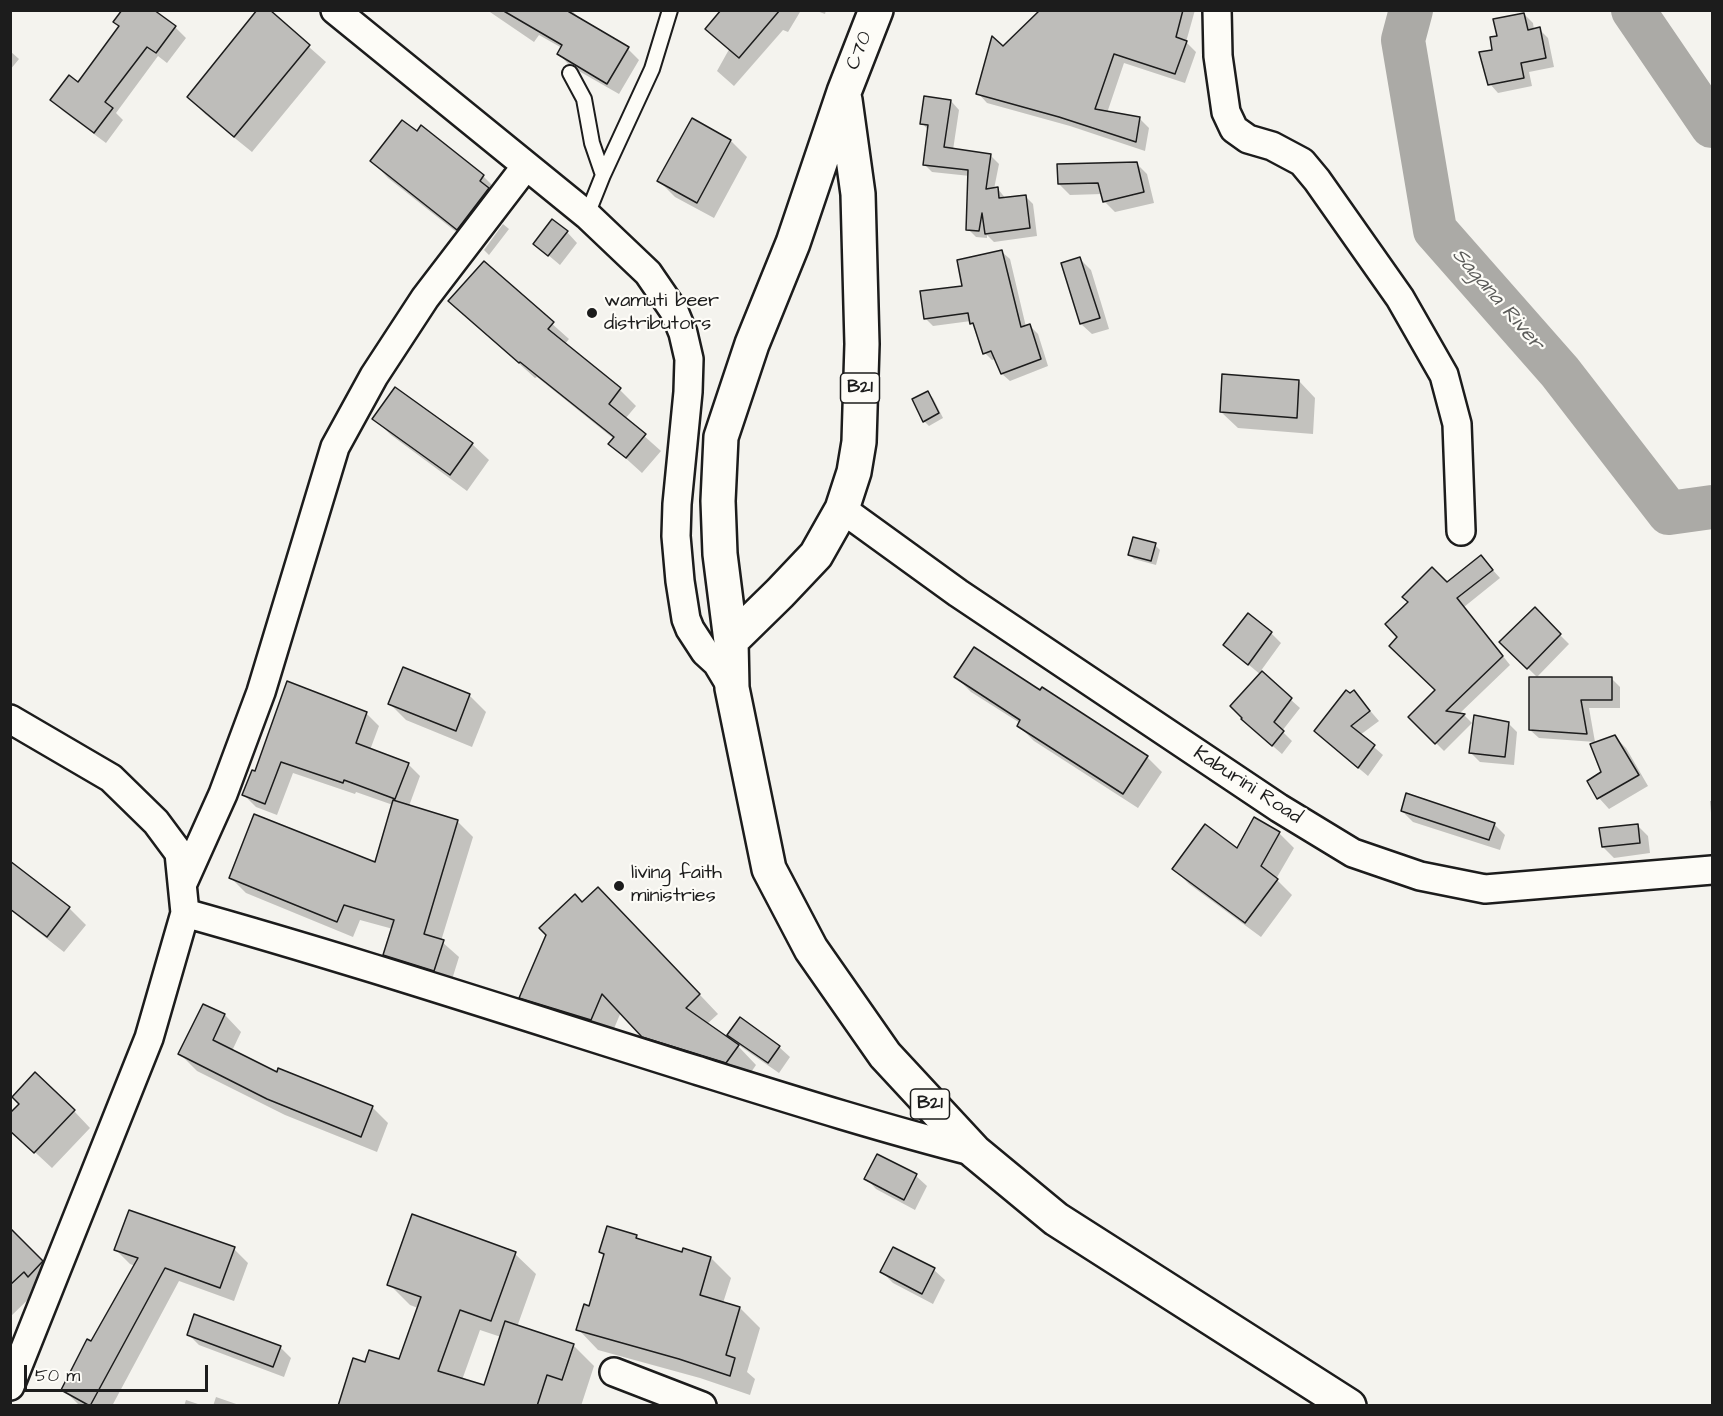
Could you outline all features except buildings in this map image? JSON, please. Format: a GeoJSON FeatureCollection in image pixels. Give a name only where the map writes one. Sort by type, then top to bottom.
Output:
{"type":"FeatureCollection","features":[{"type":"Feature","properties":{"kind":"highway","name":"C70"},"geometry":{"type":"LineString","coordinates":[[844,92],[876,10]]}},
{"type":"Feature","properties":{"kind":"highway","name":"B21"},"geometry":{"type":"LineString","coordinates":[[731,641],[816,555],[842,509],[854,472],[859,442],[862,344],[858,194],[844,92]]}},
{"type":"Feature","properties":{"kind":"highway","name":"B21"},"geometry":{"type":"LineString","coordinates":[[844,92],[793,243],[752,344],[721,437],[718,501],[720,554],[731,641],[732,688],[769,869],[811,949],[885,1055],[975,1152],[1056,1219],[1349,1406]]}},
{"type":"Feature","properties":{"kind":"street"},"geometry":{"type":"LineString","coordinates":[[335,10],[587,215],[648,273],[674,311],[683,333],[689,359],[677,504],[676,536],[680,581],[686,619],[690,629],[705,652],[717,663],[732,688]]}},
{"type":"Feature","properties":{"kind":"street"},"geometry":{"type":"LineString","coordinates":[[1217,10],[1218,56],[1226,112],[1234,129],[1248,139],[1272,146],[1302,162],[1400,298],[1444,375],[1456,424],[1461,531]]}},
{"type":"Feature","properties":{"kind":"street"},"geometry":{"type":"LineString","coordinates":[[183,883],[223,794],[261,692],[335,447],[374,376],[425,298],[526,166]]}},
{"type":"Feature","properties":{"kind":"street","name":"Kaburini Road"},"geometry":{"type":"LineString","coordinates":[[842,509],[997,620],[1279,808],[1353,853],[1420,876],[1485,889],[1713,870]]}},
{"type":"Feature","properties":{"kind":"street"},"geometry":{"type":"LineString","coordinates":[[10,719],[111,778],[156,822],[179,853],[185,913],[148,1038],[10,1386]]}},
{"type":"Feature","properties":{"kind":"street"},"geometry":{"type":"LineString","coordinates":[[185,913],[316,950],[596,1040],[885,1129],[975,1152]]}},
{"type":"Feature","properties":{"kind":"street"},"geometry":{"type":"LineString","coordinates":[[614,1372],[702,1406]]}},
{"type":"Feature","properties":{"kind":"lane"},"geometry":{"type":"LineString","coordinates":[[587,215],[652,69],[670,10]]}},
{"type":"Feature","properties":{"kind":"lane"},"geometry":{"type":"LineString","coordinates":[[570,73],[584,99],[592,143],[603,175]]}},
{"type":"Feature","properties":{"kind":"waterway","name":"Sagana River"},"geometry":{"type":"LineString","coordinates":[[1411,10],[1403,40],[1435,230],[1560,372],[1669,513],[1712,507]]}},
{"type":"Feature","properties":{"kind":"waterway","name":"Sagana River"},"geometry":{"type":"LineString","coordinates":[[1633,10],[1712,126]]}},
{"type":"Feature","properties":{"kind":"place","name":"wamuti beer distributors"},"geometry":{"type":"Point","coordinates":[592,313]}},
{"type":"Feature","properties":{"kind":"place","name":"living faith ministries"},"geometry":{"type":"Point","coordinates":[619,886]}}]}
